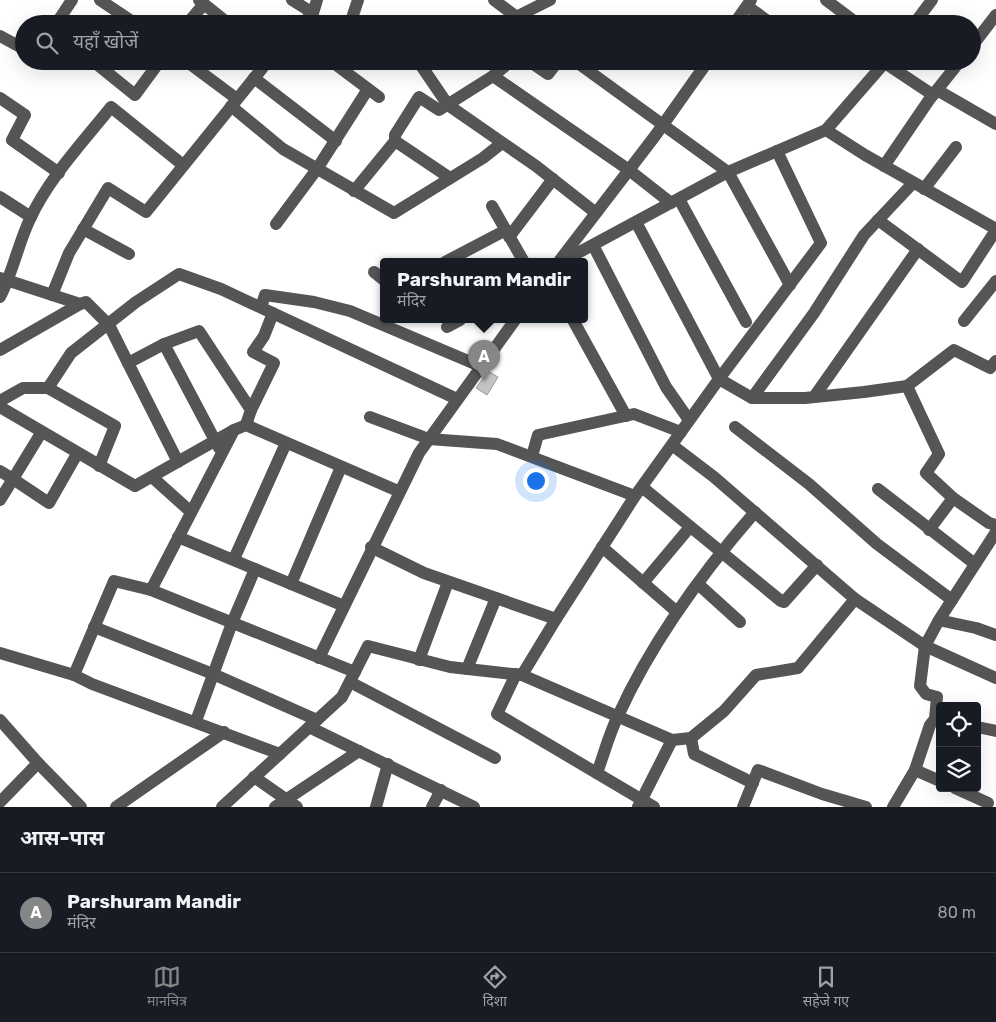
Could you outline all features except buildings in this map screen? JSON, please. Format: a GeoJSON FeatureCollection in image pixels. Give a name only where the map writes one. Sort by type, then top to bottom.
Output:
{"type":"FeatureCollection","features":[{"type":"Feature","properties":{"kind":"street"},"geometry":{"type":"LineString","coordinates":[[62,15],[72,0]]}},
{"type":"Feature","properties":{"kind":"street"},"geometry":{"type":"LineString","coordinates":[[100,0],[122,15]]}},
{"type":"Feature","properties":{"kind":"street"},"geometry":{"type":"LineString","coordinates":[[292,0],[312,14],[317,0]]}},
{"type":"Feature","properties":{"kind":"street"},"geometry":{"type":"LineString","coordinates":[[353,15],[358,0]]}},
{"type":"Feature","properties":{"kind":"street"},"geometry":{"type":"LineString","coordinates":[[494,0],[514,15]]}},
{"type":"Feature","properties":{"kind":"street"},"geometry":{"type":"LineString","coordinates":[[528,15],[550,0]]}},
{"type":"Feature","properties":{"kind":"street"},"geometry":{"type":"LineString","coordinates":[[826,0],[846,15]]}},
{"type":"Feature","properties":{"kind":"street"},"geometry":{"type":"LineString","coordinates":[[921,15],[932,0]]}},
{"type":"Feature","properties":{"kind":"street"},"geometry":{"type":"LineString","coordinates":[[193,15],[202,2],[219,15]]}},
{"type":"Feature","properties":{"kind":"street"},"geometry":{"type":"LineString","coordinates":[[740,15],[749,3],[762,15]]}},
{"type":"Feature","properties":{"kind":"street"},"geometry":{"type":"LineString","coordinates":[[981,34],[996,15]]}},
{"type":"Feature","properties":{"kind":"street"},"geometry":{"type":"LineString","coordinates":[[0,36],[15,44]]}},
{"type":"Feature","properties":{"kind":"street"},"geometry":{"type":"LineString","coordinates":[[104,70],[135,95],[153,70]]}},
{"type":"Feature","properties":{"kind":"street"},"geometry":{"type":"LineString","coordinates":[[197,70],[234,102],[283,149],[354,192],[394,213],[483,158],[502,143]]}},
{"type":"Feature","properties":{"kind":"street"},"geometry":{"type":"LineString","coordinates":[[52,295],[69,253],[108,188],[146,212],[261,70]]}},
{"type":"Feature","properties":{"kind":"street"},"geometry":{"type":"LineString","coordinates":[[343,70],[380,98]]}},
{"type":"Feature","properties":{"kind":"street"},"geometry":{"type":"LineString","coordinates":[[424,70],[448,105],[553,179],[596,213]]}},
{"type":"Feature","properties":{"kind":"street"},"geometry":{"type":"LineString","coordinates":[[450,178],[396,141],[395,135],[419,97],[439,110],[501,70]]}},
{"type":"Feature","properties":{"kind":"street"},"geometry":{"type":"LineString","coordinates":[[587,70],[661,126],[728,172],[790,286]]}},
{"type":"Feature","properties":{"kind":"street"},"geometry":{"type":"LineString","coordinates":[[563,258],[701,70]]}},
{"type":"Feature","properties":{"kind":"street"},"geometry":{"type":"LineString","coordinates":[[568,258],[728,172],[826,130],[878,70]]}},
{"type":"Feature","properties":{"kind":"street"},"geometry":{"type":"LineString","coordinates":[[898,70],[935,93],[996,124]]}},
{"type":"Feature","properties":{"kind":"street"},"geometry":{"type":"LineString","coordinates":[[884,166],[953,70]]}},
{"type":"Feature","properties":{"kind":"street"},"geometry":{"type":"LineString","coordinates":[[494,76],[675,201],[746,322]]}},
{"type":"Feature","properties":{"kind":"street"},"geometry":{"type":"LineString","coordinates":[[254,78],[336,141]]}},
{"type":"Feature","properties":{"kind":"street"},"geometry":{"type":"LineString","coordinates":[[276,224],[317,170],[368,89]]}},
{"type":"Feature","properties":{"kind":"street"},"geometry":{"type":"LineString","coordinates":[[0,98],[25,115],[12,140],[59,173]]}},
{"type":"Feature","properties":{"kind":"street"},"geometry":{"type":"LineString","coordinates":[[0,297],[4,279],[30,217],[59,173],[111,107],[183,165]]}},
{"type":"Feature","properties":{"kind":"street"},"geometry":{"type":"LineString","coordinates":[[826,130],[918,186],[996,229],[962,282],[878,220]]}},
{"type":"Feature","properties":{"kind":"street"},"geometry":{"type":"LineString","coordinates":[[354,192],[396,141]]}},
{"type":"Feature","properties":{"kind":"street"},"geometry":{"type":"LineString","coordinates":[[752,398],[814,313],[864,235],[878,220],[918,186],[956,147]]}},
{"type":"Feature","properties":{"kind":"street"},"geometry":{"type":"LineString","coordinates":[[654,807],[641,803],[597,773],[497,714],[519,675],[638,491],[719,378],[821,243],[777,151]]}},
{"type":"Feature","properties":{"kind":"street"},"geometry":{"type":"LineString","coordinates":[[454,258],[508,234],[553,179]]}},
{"type":"Feature","properties":{"kind":"street"},"geometry":{"type":"LineString","coordinates":[[0,197],[30,217]]}},
{"type":"Feature","properties":{"kind":"street"},"geometry":{"type":"LineString","coordinates":[[492,206],[522,258]]}},
{"type":"Feature","properties":{"kind":"street"},"geometry":{"type":"LineString","coordinates":[[636,222],[719,378],[752,398],[814,397],[907,386],[954,350],[994,364]]}},
{"type":"Feature","properties":{"kind":"street"},"geometry":{"type":"LineString","coordinates":[[83,229],[128,254]]}},
{"type":"Feature","properties":{"kind":"street"},"geometry":{"type":"LineString","coordinates":[[593,245],[666,387],[689,420]]}},
{"type":"Feature","properties":{"kind":"street"},"geometry":{"type":"LineString","coordinates":[[814,397],[918,249]]}},
{"type":"Feature","properties":{"kind":"street"},"geometry":{"type":"LineString","coordinates":[[48,388],[72,353],[136,302],[179,274],[221,289],[457,399]]}},
{"type":"Feature","properties":{"kind":"street"},"geometry":{"type":"LineString","coordinates":[[4,279],[80,304]]}},
{"type":"Feature","properties":{"kind":"street"},"geometry":{"type":"LineString","coordinates":[[964,321],[996,281]]}},
{"type":"Feature","properties":{"kind":"street"},"geometry":{"type":"LineString","coordinates":[[246,425],[251,410],[274,363],[253,352],[264,336],[267,310],[265,295],[314,302],[380,321]]}},
{"type":"Feature","properties":{"kind":"street"},"geometry":{"type":"LineString","coordinates":[[0,350],[86,302],[109,325],[178,462]]}},
{"type":"Feature","properties":{"kind":"street"},"geometry":{"type":"LineString","coordinates":[[387,323],[480,366]]}},
{"type":"Feature","properties":{"kind":"street"},"geometry":{"type":"LineString","coordinates":[[447,327],[454,323]]}},
{"type":"Feature","properties":{"kind":"street"},"geometry":{"type":"LineString","coordinates":[[319,658],[398,492],[428,440],[513,323]]}},
{"type":"Feature","properties":{"kind":"street"},"geometry":{"type":"LineString","coordinates":[[575,323],[626,416]]}},
{"type":"Feature","properties":{"kind":"street"},"geometry":{"type":"LineString","coordinates":[[128,363],[164,344],[199,331],[251,410]]}},
{"type":"Feature","properties":{"kind":"street"},"geometry":{"type":"LineString","coordinates":[[164,344],[216,441],[221,454]]}},
{"type":"Feature","properties":{"kind":"street"},"geometry":{"type":"LineString","coordinates":[[907,386],[939,454],[926,473],[953,498],[989,524],[996,525]]}},
{"type":"Feature","properties":{"kind":"street"},"geometry":{"type":"LineString","coordinates":[[99,466],[115,426],[48,388],[23,388],[1,410],[77,454],[135,486],[246,425],[398,492]]}},
{"type":"Feature","properties":{"kind":"street"},"geometry":{"type":"LineString","coordinates":[[532,456],[538,435],[634,414],[681,432]]}},
{"type":"Feature","properties":{"kind":"street"},"geometry":{"type":"LineString","coordinates":[[370,417],[428,440],[497,444],[638,491],[690,527],[771,594],[784,602],[817,565]]}},
{"type":"Feature","properties":{"kind":"street"},"geometry":{"type":"LineString","coordinates":[[735,427],[808,484],[877,544],[952,600]]}},
{"type":"Feature","properties":{"kind":"street"},"geometry":{"type":"LineString","coordinates":[[151,590],[234,430]]}},
{"type":"Feature","properties":{"kind":"street"},"geometry":{"type":"LineString","coordinates":[[0,500],[41,433]]}},
{"type":"Feature","properties":{"kind":"street"},"geometry":{"type":"LineString","coordinates":[[234,560],[286,442]]}},
{"type":"Feature","properties":{"kind":"street"},"geometry":{"type":"LineString","coordinates":[[672,445],[756,512],[855,599],[925,646],[996,678]]}},
{"type":"Feature","properties":{"kind":"street"},"geometry":{"type":"LineString","coordinates":[[0,471],[49,503],[77,454]]}},
{"type":"Feature","properties":{"kind":"street"},"geometry":{"type":"LineString","coordinates":[[291,584],[341,467]]}},
{"type":"Feature","properties":{"kind":"street"},"geometry":{"type":"LineString","coordinates":[[152,477],[191,512]]}},
{"type":"Feature","properties":{"kind":"street"},"geometry":{"type":"LineString","coordinates":[[878,489],[975,564]]}},
{"type":"Feature","properties":{"kind":"street"},"geometry":{"type":"LineString","coordinates":[[929,530],[953,498]]}},
{"type":"Feature","properties":{"kind":"street"},"geometry":{"type":"LineString","coordinates":[[597,773],[618,716],[677,612],[720,552],[756,512]]}},
{"type":"Feature","properties":{"kind":"street"},"geometry":{"type":"LineString","coordinates":[[643,583],[690,527]]}},
{"type":"Feature","properties":{"kind":"street"},"geometry":{"type":"LineString","coordinates":[[937,702],[937,697],[926,694],[920,686],[925,646],[996,532]]}},
{"type":"Feature","properties":{"kind":"street"},"geometry":{"type":"LineString","coordinates":[[178,537],[344,606]]}},
{"type":"Feature","properties":{"kind":"street"},"geometry":{"type":"LineString","coordinates":[[372,547],[424,573],[556,619]]}},
{"type":"Feature","properties":{"kind":"street"},"geometry":{"type":"LineString","coordinates":[[602,547],[677,612]]}},
{"type":"Feature","properties":{"kind":"street"},"geometry":{"type":"LineString","coordinates":[[196,722],[232,623],[256,569]]}},
{"type":"Feature","properties":{"kind":"street"},"geometry":{"type":"LineString","coordinates":[[74,675],[114,581],[151,590],[319,658],[495,758]]}},
{"type":"Feature","properties":{"kind":"street"},"geometry":{"type":"LineString","coordinates":[[420,660],[448,582]]}},
{"type":"Feature","properties":{"kind":"street"},"geometry":{"type":"LineString","coordinates":[[698,584],[740,622]]}},
{"type":"Feature","properties":{"kind":"street"},"geometry":{"type":"LineString","coordinates":[[467,669],[496,598]]}},
{"type":"Feature","properties":{"kind":"street"},"geometry":{"type":"LineString","coordinates":[[222,807],[342,697],[368,646],[420,660],[467,669],[519,675],[672,740],[691,738],[724,711],[756,675],[798,668],[855,599]]}},
{"type":"Feature","properties":{"kind":"street"},"geometry":{"type":"LineString","coordinates":[[943,621],[996,635]]}},
{"type":"Feature","properties":{"kind":"street"},"geometry":{"type":"LineString","coordinates":[[94,627],[213,674],[313,723],[359,750],[474,807]]}},
{"type":"Feature","properties":{"kind":"street"},"geometry":{"type":"LineString","coordinates":[[0,653],[74,675],[280,754]]}},
{"type":"Feature","properties":{"kind":"street"},"geometry":{"type":"LineString","coordinates":[[0,720],[81,807]]}},
{"type":"Feature","properties":{"kind":"street"},"geometry":{"type":"LineString","coordinates":[[893,807],[915,770],[930,725],[936,721]]}},
{"type":"Feature","properties":{"kind":"street"},"geometry":{"type":"LineString","coordinates":[[981,728],[996,731]]}},
{"type":"Feature","properties":{"kind":"street"},"geometry":{"type":"LineString","coordinates":[[116,807],[224,732]]}},
{"type":"Feature","properties":{"kind":"street"},"geometry":{"type":"LineString","coordinates":[[691,738],[694,754],[753,783]]}},
{"type":"Feature","properties":{"kind":"street"},"geometry":{"type":"LineString","coordinates":[[641,803],[672,740]]}},
{"type":"Feature","properties":{"kind":"street"},"geometry":{"type":"LineString","coordinates":[[280,803],[359,750]]}},
{"type":"Feature","properties":{"kind":"street"},"geometry":{"type":"LineString","coordinates":[[2,802],[38,763]]}},
{"type":"Feature","properties":{"kind":"street"},"geometry":{"type":"LineString","coordinates":[[376,807],[388,764]]}},
{"type":"Feature","properties":{"kind":"street"},"geometry":{"type":"LineString","coordinates":[[743,807],[758,770],[822,794],[866,807]]}},
{"type":"Feature","properties":{"kind":"street"},"geometry":{"type":"LineString","coordinates":[[915,770],[936,779]]}},
{"type":"Feature","properties":{"kind":"street"},"geometry":{"type":"LineString","coordinates":[[254,777],[280,803],[297,807]]}},
{"type":"Feature","properties":{"kind":"street"},"geometry":{"type":"LineString","coordinates":[[432,807],[441,790]]}},
{"type":"Feature","properties":{"kind":"street"},"geometry":{"type":"LineString","coordinates":[[964,792],[988,803]]}},
{"type":"Feature","properties":{"kind":"place","name":"Parshuram Mandir"},"geometry":{"type":"Point","coordinates":[484,381]}}]}
